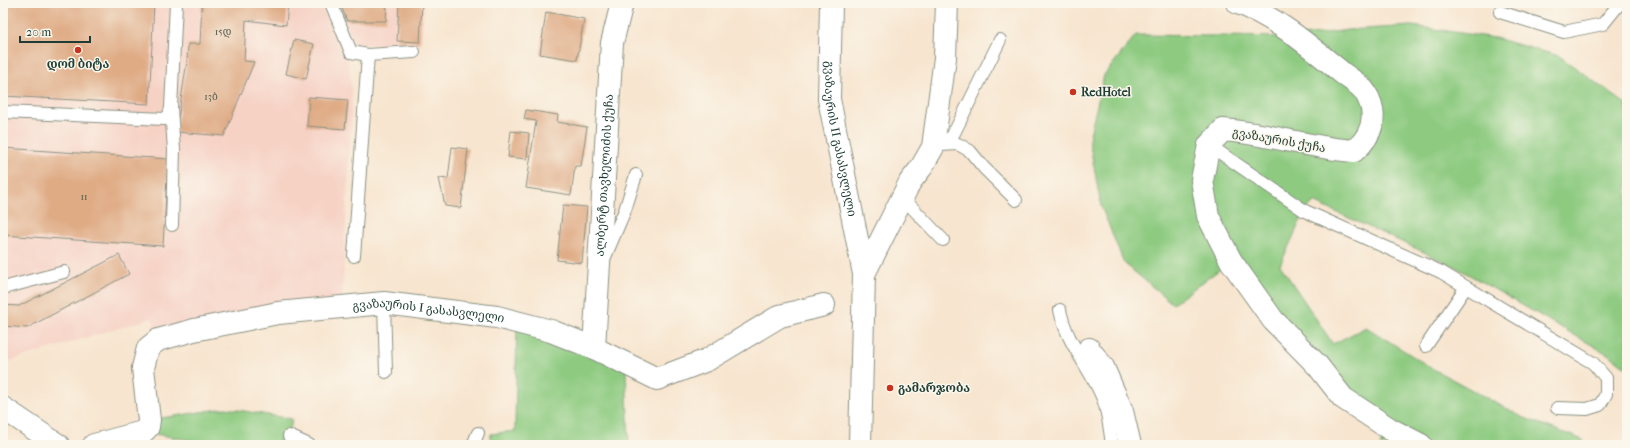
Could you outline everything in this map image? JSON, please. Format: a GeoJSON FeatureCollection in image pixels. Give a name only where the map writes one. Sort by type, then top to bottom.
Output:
{"type":"FeatureCollection","features":[{"type":"Feature","properties":{"kind":"street","name":"ალბერტ თავხელიძის ქუჩა"},"geometry":{"type":"LineString","coordinates":[[594,348],[612,43],[622,3]]}},
{"type":"Feature","properties":{"kind":"street","name":"გვაზაურის II გასასვლელი"},"geometry":{"type":"LineString","coordinates":[[831,3],[829,99],[864,274],[860,445]]}},
{"type":"Feature","properties":{"kind":"street","name":"გვაზაურის II გასასვლელი"},"geometry":{"type":"LineString","coordinates":[[864,274],[904,198],[910,182],[939,145],[945,58],[946,3]]}},
{"type":"Feature","properties":{"kind":"street","name":"გვაზაურის ქუჩა"},"geometry":{"type":"LineString","coordinates":[[1209,145],[1223,130],[1244,132],[1330,149],[1354,151],[1364,142],[1372,125],[1371,106],[1364,91],[1309,46],[1255,9],[1238,3]]}},
{"type":"Feature","properties":{"kind":"street"},"geometry":{"type":"LineString","coordinates":[[1209,145],[1202,180],[1208,216],[1231,261],[1273,320],[1318,366],[1342,398],[1390,429],[1421,445]]}},
{"type":"Feature","properties":{"kind":"street","name":"გვაზაურის I გასასვლელი"},"geometry":{"type":"LineString","coordinates":[[94,445],[143,432],[148,428],[149,420],[142,368],[148,348],[158,340],[194,330],[278,313],[384,303],[497,317],[551,331],[594,348],[657,379],[707,360],[780,316],[824,305]]}},
{"type":"Feature","properties":{"kind":"street"},"geometry":{"type":"LineString","coordinates":[[1089,349],[1103,368],[1122,411],[1130,445]]}},
{"type":"Feature","properties":{"kind":"street"},"geometry":{"type":"LineString","coordinates":[[3,408],[56,445]]}},
{"type":"Feature","properties":{"kind":"lane"},"geometry":{"type":"LineString","coordinates":[[3,112],[165,119],[170,116],[176,3]]}},
{"type":"Feature","properties":{"kind":"lane"},"geometry":{"type":"LineString","coordinates":[[331,3],[351,52],[368,55],[414,52]]}},
{"type":"Feature","properties":{"kind":"lane"},"geometry":{"type":"LineString","coordinates":[[1500,12],[1564,32],[1603,24],[1620,3]]}},
{"type":"Feature","properties":{"kind":"lane"},"geometry":{"type":"LineString","coordinates":[[939,145],[953,135],[1000,40]]}},
{"type":"Feature","properties":{"kind":"lane"},"geometry":{"type":"LineString","coordinates":[[354,256],[368,55]]}},
{"type":"Feature","properties":{"kind":"lane"},"geometry":{"type":"LineString","coordinates":[[171,108],[174,150],[172,225]]}},
{"type":"Feature","properties":{"kind":"lane"},"geometry":{"type":"LineString","coordinates":[[939,145],[958,144],[970,151],[984,168],[1016,200]]}},
{"type":"Feature","properties":{"kind":"lane"},"geometry":{"type":"LineString","coordinates":[[1209,145],[1305,211],[1441,272],[1593,363],[1606,378],[1606,394],[1600,405],[1587,409],[1557,408]]}},
{"type":"Feature","properties":{"kind":"lane"},"geometry":{"type":"LineString","coordinates":[[599,273],[625,210],[636,175]]}},
{"type":"Feature","properties":{"kind":"lane"},"geometry":{"type":"LineString","coordinates":[[904,198],[943,240]]}},
{"type":"Feature","properties":{"kind":"lane"},"geometry":{"type":"LineString","coordinates":[[3,288],[64,272]]}},
{"type":"Feature","properties":{"kind":"lane"},"geometry":{"type":"LineString","coordinates":[[1426,346],[1466,287]]}},
{"type":"Feature","properties":{"kind":"lane"},"geometry":{"type":"LineString","coordinates":[[384,303],[386,372]]}},
{"type":"Feature","properties":{"kind":"lane"},"geometry":{"type":"LineString","coordinates":[[1060,310],[1063,324],[1103,399],[1110,428],[1112,445]]}},
{"type":"Feature","properties":{"kind":"lane"},"geometry":{"type":"LineString","coordinates":[[473,445],[478,432]]}},
{"type":"Feature","properties":{"kind":"lane"},"geometry":{"type":"LineString","coordinates":[[289,436],[309,445]]}},
{"type":"Feature","properties":{"kind":"shaded area"},"geometry":{"type":"Polygon","coordinates":[[[3,3],[319,3],[348,58],[352,95],[342,304],[156,335],[152,318],[3,363],[3,3]]]}},
{"type":"Feature","properties":{"kind":"shaded area"},"geometry":{"type":"Polygon","coordinates":[[[338,3],[424,3],[421,45],[354,44],[338,3]]]}},
{"type":"Feature","properties":{"kind":"green space"},"geometry":{"type":"Polygon","coordinates":[[[1412,26],[1495,38],[1559,56],[1627,105],[1627,368],[1611,356],[1452,265],[1314,202],[1305,211],[1280,265],[1333,344],[1366,327],[1435,370],[1522,417],[1583,440],[1588,445],[1380,445],[1390,429],[1343,398],[1231,261],[1173,304],[1124,263],[1101,206],[1089,139],[1104,75],[1136,35],[1295,37],[1348,30],[1412,26]]]}},
{"type":"Feature","properties":{"kind":"green space"},"geometry":{"type":"Polygon","coordinates":[[[517,322],[626,370],[629,445],[489,445],[491,434],[515,431],[517,322]]]}},
{"type":"Feature","properties":{"kind":"green space"},"geometry":{"type":"Polygon","coordinates":[[[226,408],[292,419],[289,436],[282,445],[220,445],[143,432],[149,420],[226,408]]]}},
{"type":"Feature","properties":{"kind":"building","name":"დომ ბიტა"},"geometry":{"type":"Polygon","coordinates":[[[3,3],[154,3],[149,104],[3,96],[3,3]]]}},
{"type":"Feature","properties":{"kind":"building"},"geometry":{"type":"Polygon","coordinates":[[[202,3],[288,3],[286,25],[246,20],[244,61],[254,62],[224,136],[176,132],[187,61],[188,44],[200,44],[202,3]]]}},
{"type":"Feature","properties":{"kind":"building"},"geometry":{"type":"Polygon","coordinates":[[[340,3],[387,3],[386,21],[347,21],[340,3]]]}},
{"type":"Feature","properties":{"kind":"building"},"geometry":{"type":"Polygon","coordinates":[[[399,3],[422,3],[420,42],[397,41],[399,3]]]}},
{"type":"Feature","properties":{"kind":"building"},"geometry":{"type":"Polygon","coordinates":[[[546,12],[584,19],[577,60],[540,54],[546,12]]]}},
{"type":"Feature","properties":{"kind":"building"},"geometry":{"type":"Polygon","coordinates":[[[294,40],[314,44],[306,79],[286,74],[294,40]]]}},
{"type":"Feature","properties":{"kind":"building"},"geometry":{"type":"Polygon","coordinates":[[[309,97],[348,100],[345,129],[307,126],[309,97]]]}},
{"type":"Feature","properties":{"kind":"building"},"geometry":{"type":"Polygon","coordinates":[[[526,110],[558,115],[557,122],[587,127],[581,166],[575,166],[571,195],[526,188],[536,121],[524,119],[526,110]]]}},
{"type":"Feature","properties":{"kind":"building"},"geometry":{"type":"Polygon","coordinates":[[[511,131],[529,133],[527,159],[508,157],[511,131]]]}},
{"type":"Feature","properties":{"kind":"building"},"geometry":{"type":"Polygon","coordinates":[[[452,147],[468,149],[461,208],[445,206],[439,178],[448,179],[452,147]]]}},
{"type":"Feature","properties":{"kind":"building"},"geometry":{"type":"Polygon","coordinates":[[[3,148],[168,159],[163,246],[3,235],[3,148]]]}},
{"type":"Feature","properties":{"kind":"building"},"geometry":{"type":"Polygon","coordinates":[[[563,205],[587,207],[582,263],[557,260],[563,205]]]}},
{"type":"Feature","properties":{"kind":"building"},"geometry":{"type":"Polygon","coordinates":[[[119,255],[129,274],[27,328],[3,326],[3,305],[19,306],[119,255]]]}},
{"type":"Feature","properties":{"kind":"place","name":"დომ ბიტა"},"geometry":{"type":"Point","coordinates":[78,50]}},
{"type":"Feature","properties":{"kind":"place","name":"RedHotel"},"geometry":{"type":"Point","coordinates":[1073,92]}},
{"type":"Feature","properties":{"kind":"place","name":"გამარჯობა"},"geometry":{"type":"Point","coordinates":[890,388]}}]}
